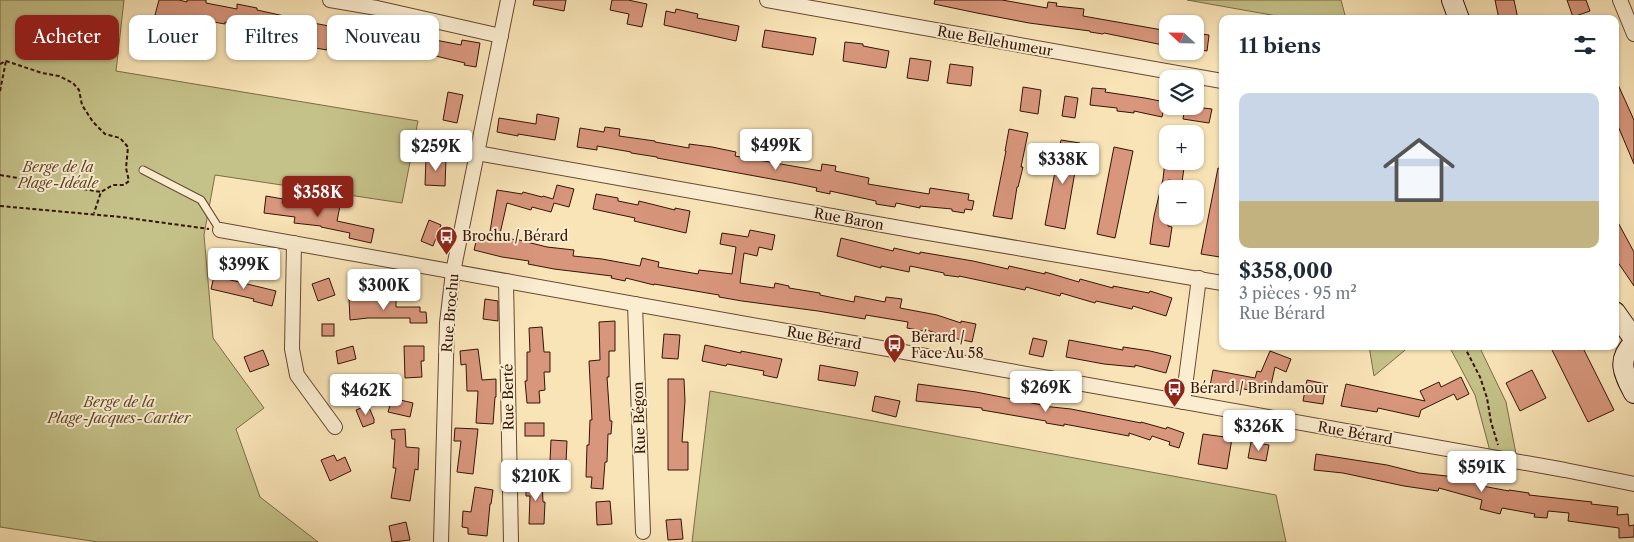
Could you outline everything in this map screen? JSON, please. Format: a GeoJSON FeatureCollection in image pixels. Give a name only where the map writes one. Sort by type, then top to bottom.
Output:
{"type":"FeatureCollection","features":[{"type":"Feature","properties":{"kind":"street"},"geometry":{"type":"LineString","coordinates":[[330,0],[377,8],[501,36]]}},
{"type":"Feature","properties":{"kind":"street","name":"Rue Brochu"},"geometry":{"type":"LineString","coordinates":[[441,542],[447,323],[453,272],[508,0]]}},
{"type":"Feature","properties":{"kind":"street","name":"Rue Bellehumeur"},"geometry":{"type":"LineString","coordinates":[[767,0],[1219,80]]}},
{"type":"Feature","properties":{"kind":"street"},"geometry":{"type":"LineString","coordinates":[[1452,0],[1458,15]]}},
{"type":"Feature","properties":{"kind":"street"},"geometry":{"type":"LineString","coordinates":[[1620,0],[1634,34]]}},
{"type":"Feature","properties":{"kind":"street","name":"Rue Baron"},"geometry":{"type":"LineString","coordinates":[[477,153],[1219,282]]}},
{"type":"Feature","properties":{"kind":"street","name":"Rue Bérard"},"geometry":{"type":"LineString","coordinates":[[220,230],[1634,484]]}},
{"type":"Feature","properties":{"kind":"street"},"geometry":{"type":"LineString","coordinates":[[294,243],[292,349],[297,375],[335,426]]}},
{"type":"Feature","properties":{"kind":"street"},"geometry":{"type":"LineString","coordinates":[[1183,402],[1199,278]]}},
{"type":"Feature","properties":{"kind":"street","name":"Rue Berté"},"geometry":{"type":"LineString","coordinates":[[506,281],[511,542]]}},
{"type":"Feature","properties":{"kind":"street","name":"Rue Bégon"},"geometry":{"type":"LineString","coordinates":[[635,304],[642,532]]}},
{"type":"Feature","properties":{"kind":"street"},"geometry":{"type":"LineString","coordinates":[[1619,318],[1634,341],[1625,353],[1622,363],[1625,375],[1634,393]]}},
{"type":"Feature","properties":{"kind":"lane"},"geometry":{"type":"LineString","coordinates":[[143,170],[201,200],[220,230]]}},
{"type":"Feature","properties":{"kind":"path"},"geometry":{"type":"LineString","coordinates":[[0,91],[6,61]]}},
{"type":"Feature","properties":{"kind":"path"},"geometry":{"type":"LineString","coordinates":[[0,64],[6,61],[42,73],[60,76],[73,82],[79,90],[82,105],[93,122],[105,134],[120,138],[128,147],[126,168],[129,181],[124,185],[113,185],[102,192],[94,214]]}},
{"type":"Feature","properties":{"kind":"path"},"geometry":{"type":"LineString","coordinates":[[0,175],[102,192]]}},
{"type":"Feature","properties":{"kind":"path"},"geometry":{"type":"LineString","coordinates":[[0,206],[94,214],[220,230]]}},
{"type":"Feature","properties":{"kind":"path"},"geometry":{"type":"LineString","coordinates":[[1466,350],[1480,377],[1487,398],[1491,422],[1502,459]]}},
{"type":"Feature","properties":{"kind":"green space"},"geometry":{"type":"Polygon","coordinates":[[[0,0],[124,0],[119,44],[119,15],[15,15],[15,60],[117,60],[116,71],[418,121],[402,203],[215,175],[204,235],[213,338],[264,408],[236,429],[260,497],[318,542],[98,542],[0,527],[0,0]]]}},
{"type":"Feature","properties":{"kind":"green space"},"geometry":{"type":"Polygon","coordinates":[[[1187,0],[1341,0],[1345,15],[1271,15],[1187,0]]]}},
{"type":"Feature","properties":{"kind":"green space"},"geometry":{"type":"Polygon","coordinates":[[[1370,350],[1405,350],[1374,376],[1370,350]]]}},
{"type":"Feature","properties":{"kind":"green space"},"geometry":{"type":"Polygon","coordinates":[[[1451,350],[1481,350],[1506,402],[1517,459],[1491,455],[1475,395],[1451,350]]]}},
{"type":"Feature","properties":{"kind":"green space"},"geometry":{"type":"Polygon","coordinates":[[[710,391],[1276,495],[1286,542],[692,542],[710,391]]]}},
{"type":"Feature","properties":{"kind":"building"},"geometry":{"type":"Polygon","coordinates":[[[159,0],[187,2],[187,0],[206,0],[206,3],[237,9],[237,4],[280,15],[226,15],[225,24],[216,22],[216,15],[155,15],[159,0]]]}},
{"type":"Feature","properties":{"kind":"building"},"geometry":{"type":"Polygon","coordinates":[[[534,0],[566,0],[564,11],[533,5],[534,0]]]}},
{"type":"Feature","properties":{"kind":"building"},"geometry":{"type":"Polygon","coordinates":[[[612,0],[628,0],[647,4],[642,27],[627,24],[629,14],[610,10],[612,0]]]}},
{"type":"Feature","properties":{"kind":"building"},"geometry":{"type":"Polygon","coordinates":[[[935,0],[1002,0],[1047,8],[1048,2],[1057,3],[1056,6],[1084,9],[1083,16],[1159,29],[1159,44],[1104,33],[1029,23],[934,4],[935,0]]]}},
{"type":"Feature","properties":{"kind":"building"},"geometry":{"type":"Polygon","coordinates":[[[1495,0],[1514,0],[1517,15],[1498,15],[1495,0]]]}},
{"type":"Feature","properties":{"kind":"building"},"geometry":{"type":"Polygon","coordinates":[[[1567,0],[1586,0],[1590,11],[1572,15],[1567,0]]]}},
{"type":"Feature","properties":{"kind":"building"},"geometry":{"type":"Polygon","coordinates":[[[676,9],[698,14],[697,18],[739,26],[736,41],[664,25],[666,11],[675,13],[676,9]]]}},
{"type":"Feature","properties":{"kind":"building"},"geometry":{"type":"Polygon","coordinates":[[[317,24],[327,26],[327,50],[317,48],[317,24]]]}},
{"type":"Feature","properties":{"kind":"building"},"geometry":{"type":"Polygon","coordinates":[[[765,30],[816,38],[813,55],[762,47],[765,30]]]}},
{"type":"Feature","properties":{"kind":"building"},"geometry":{"type":"Polygon","coordinates":[[[1204,34],[1209,35],[1207,51],[1204,50],[1204,34]]]}},
{"type":"Feature","properties":{"kind":"building"},"geometry":{"type":"Polygon","coordinates":[[[462,40],[480,43],[476,67],[464,65],[465,63],[439,57],[439,41],[461,45],[462,40]]]}},
{"type":"Feature","properties":{"kind":"building"},"geometry":{"type":"Polygon","coordinates":[[[845,42],[863,44],[863,46],[889,51],[886,68],[843,61],[845,42]]]}},
{"type":"Feature","properties":{"kind":"building"},"geometry":{"type":"Polygon","coordinates":[[[910,58],[931,61],[928,81],[907,78],[910,58]]]}},
{"type":"Feature","properties":{"kind":"building"},"geometry":{"type":"Polygon","coordinates":[[[950,64],[973,67],[971,86],[947,83],[950,64]]]}},
{"type":"Feature","properties":{"kind":"building"},"geometry":{"type":"Polygon","coordinates":[[[1023,87],[1041,90],[1038,114],[1020,111],[1023,87]]]}},
{"type":"Feature","properties":{"kind":"building"},"geometry":{"type":"Polygon","coordinates":[[[1619,87],[1634,120],[1634,164],[1619,128],[1619,87]]]}},
{"type":"Feature","properties":{"kind":"building"},"geometry":{"type":"Polygon","coordinates":[[[1092,88],[1106,89],[1105,92],[1159,101],[1159,115],[1162,115],[1162,117],[1134,111],[1134,113],[1117,111],[1117,108],[1090,105],[1092,88]]]}},
{"type":"Feature","properties":{"kind":"building"},"geometry":{"type":"Polygon","coordinates":[[[448,92],[463,95],[457,123],[443,120],[448,92]]]}},
{"type":"Feature","properties":{"kind":"building"},"geometry":{"type":"Polygon","coordinates":[[[1065,96],[1078,98],[1075,118],[1062,116],[1065,96]]]}},
{"type":"Feature","properties":{"kind":"building"},"geometry":{"type":"Polygon","coordinates":[[[1204,108],[1212,109],[1209,123],[1183,119],[1184,115],[1204,115],[1204,108]]]}},
{"type":"Feature","properties":{"kind":"building"},"geometry":{"type":"Polygon","coordinates":[[[537,114],[559,118],[555,140],[497,132],[499,118],[536,124],[537,114]]]}},
{"type":"Feature","properties":{"kind":"building"},"geometry":{"type":"Polygon","coordinates":[[[605,127],[620,129],[619,136],[689,148],[689,144],[712,147],[736,152],[735,156],[821,171],[822,164],[836,166],[835,171],[869,178],[868,184],[929,194],[930,188],[969,194],[968,200],[974,201],[972,210],[965,209],[964,213],[952,211],[952,209],[920,206],[920,208],[896,203],[895,207],[876,204],[876,201],[830,191],[830,194],[816,191],[817,188],[793,183],[631,152],[597,146],[597,150],[577,147],[580,128],[604,132],[605,127]]]}},
{"type":"Feature","properties":{"kind":"building"},"geometry":{"type":"Polygon","coordinates":[[[1009,129],[1028,133],[1012,219],[993,216],[1009,129]]]}},
{"type":"Feature","properties":{"kind":"building"},"geometry":{"type":"Polygon","coordinates":[[[1061,140],[1080,143],[1065,229],[1045,225],[1061,140]]]}},
{"type":"Feature","properties":{"kind":"building"},"geometry":{"type":"Polygon","coordinates":[[[1114,147],[1133,151],[1115,238],[1097,234],[1114,147]]]}},
{"type":"Feature","properties":{"kind":"building"},"geometry":{"type":"Polygon","coordinates":[[[426,158],[446,159],[445,186],[425,185],[426,158]]]}},
{"type":"Feature","properties":{"kind":"building"},"geometry":{"type":"Polygon","coordinates":[[[1218,168],[1219,257],[1201,254],[1218,168]]]}},
{"type":"Feature","properties":{"kind":"building"},"geometry":{"type":"Polygon","coordinates":[[[1164,170],[1184,170],[1182,180],[1163,179],[1164,170]]]}},
{"type":"Feature","properties":{"kind":"building"},"geometry":{"type":"Polygon","coordinates":[[[557,185],[574,189],[569,207],[554,203],[551,212],[532,207],[531,210],[507,203],[499,238],[574,250],[573,256],[640,266],[642,258],[659,262],[658,267],[698,274],[699,270],[732,274],[736,247],[720,244],[722,233],[748,237],[750,230],[775,235],[772,250],[759,247],[757,256],[744,253],[740,283],[774,288],[775,283],[789,286],[789,288],[820,293],[820,295],[854,302],[855,296],[885,302],[886,297],[902,299],[900,308],[937,315],[961,323],[961,321],[976,324],[972,342],[944,336],[924,329],[923,331],[907,328],[908,322],[866,315],[865,319],[742,301],[626,278],[625,281],[611,278],[612,276],[554,269],[528,264],[529,261],[474,250],[478,234],[489,237],[497,190],[522,194],[523,192],[553,199],[557,185]]]}},
{"type":"Feature","properties":{"kind":"building"},"geometry":{"type":"Polygon","coordinates":[[[596,194],[618,198],[618,201],[638,205],[639,201],[675,210],[675,208],[690,211],[686,233],[634,221],[635,218],[593,209],[596,194]]]}},
{"type":"Feature","properties":{"kind":"building"},"geometry":{"type":"Polygon","coordinates":[[[1159,195],[1159,225],[1172,227],[1169,247],[1150,244],[1159,195]]]}},
{"type":"Feature","properties":{"kind":"building"},"geometry":{"type":"Polygon","coordinates":[[[266,196],[283,199],[282,203],[325,207],[325,203],[340,206],[337,221],[374,229],[371,243],[349,238],[350,233],[321,226],[294,223],[295,217],[264,213],[266,196]]]}},
{"type":"Feature","properties":{"kind":"building"},"geometry":{"type":"Polygon","coordinates":[[[429,220],[441,225],[433,246],[421,241],[429,220]]]}},
{"type":"Feature","properties":{"kind":"building"},"geometry":{"type":"Polygon","coordinates":[[[1619,224],[1634,252],[1634,286],[1619,264],[1619,224]]]}},
{"type":"Feature","properties":{"kind":"building"},"geometry":{"type":"Polygon","coordinates":[[[841,238],[893,251],[894,248],[920,254],[920,252],[973,261],[1008,269],[1009,266],[1045,274],[1045,272],[1079,282],[1080,279],[1113,288],[1113,286],[1149,293],[1150,291],[1172,298],[1166,316],[1133,306],[1132,309],[1096,301],[1095,303],[1061,293],[1060,296],[1026,287],[1025,290],[959,276],[944,275],[944,273],[910,266],[909,272],[881,266],[881,268],[837,256],[841,238]]]}},
{"type":"Feature","properties":{"kind":"building"},"geometry":{"type":"Polygon","coordinates":[[[214,276],[276,291],[272,306],[253,301],[254,299],[211,289],[214,276]]]}},
{"type":"Feature","properties":{"kind":"building"},"geometry":{"type":"Polygon","coordinates":[[[329,278],[335,295],[318,301],[312,284],[329,278]]]}},
{"type":"Feature","properties":{"kind":"building"},"geometry":{"type":"Polygon","coordinates":[[[349,299],[396,300],[396,307],[420,307],[420,312],[426,312],[427,323],[410,323],[410,318],[350,320],[349,299]]]}},
{"type":"Feature","properties":{"kind":"building"},"geometry":{"type":"Polygon","coordinates":[[[485,299],[498,301],[498,321],[483,319],[485,299]]]}},
{"type":"Feature","properties":{"kind":"building"},"geometry":{"type":"Polygon","coordinates":[[[615,321],[615,351],[609,351],[609,377],[607,377],[610,421],[612,421],[611,434],[608,434],[607,462],[605,462],[603,489],[591,488],[592,477],[586,477],[587,445],[589,445],[590,420],[592,420],[589,361],[600,360],[599,322],[615,321]]]}},
{"type":"Feature","properties":{"kind":"building"},"geometry":{"type":"Polygon","coordinates":[[[322,324],[334,324],[334,336],[322,336],[322,324]]]}},
{"type":"Feature","properties":{"kind":"building"},"geometry":{"type":"Polygon","coordinates":[[[542,327],[544,352],[550,352],[550,372],[544,372],[545,390],[539,391],[540,403],[527,403],[525,381],[527,381],[527,352],[530,352],[529,328],[542,327]]]}},
{"type":"Feature","properties":{"kind":"building"},"geometry":{"type":"Polygon","coordinates":[[[664,334],[680,335],[678,359],[662,358],[664,334]]]}},
{"type":"Feature","properties":{"kind":"building"},"geometry":{"type":"Polygon","coordinates":[[[1033,338],[1047,341],[1043,357],[1029,354],[1033,338]]]}},
{"type":"Feature","properties":{"kind":"building"},"geometry":{"type":"Polygon","coordinates":[[[1069,340],[1123,350],[1123,347],[1150,351],[1171,356],[1166,373],[1135,365],[1135,367],[1104,364],[1066,357],[1069,340]]]}},
{"type":"Feature","properties":{"kind":"building"},"geometry":{"type":"Polygon","coordinates":[[[705,345],[782,359],[777,378],[763,375],[764,371],[702,361],[705,345]]]}},
{"type":"Feature","properties":{"kind":"building"},"geometry":{"type":"Polygon","coordinates":[[[353,346],[356,359],[338,364],[336,351],[353,346]]]}},
{"type":"Feature","properties":{"kind":"building"},"geometry":{"type":"Polygon","coordinates":[[[404,346],[424,346],[424,361],[421,361],[422,377],[405,378],[404,346]]]}},
{"type":"Feature","properties":{"kind":"building"},"geometry":{"type":"Polygon","coordinates":[[[478,349],[482,380],[496,379],[493,424],[476,423],[478,391],[467,391],[466,364],[461,365],[460,351],[478,349]]]}},
{"type":"Feature","properties":{"kind":"building"},"geometry":{"type":"Polygon","coordinates":[[[263,350],[269,365],[250,372],[244,357],[263,350]]]}},
{"type":"Feature","properties":{"kind":"building"},"geometry":{"type":"Polygon","coordinates":[[[1552,350],[1584,350],[1614,410],[1588,422],[1552,350]]]}},
{"type":"Feature","properties":{"kind":"building"},"geometry":{"type":"Polygon","coordinates":[[[1270,351],[1291,359],[1286,372],[1275,367],[1269,394],[1239,388],[1239,391],[1210,386],[1213,370],[1255,378],[1257,371],[1261,372],[1270,351]]]}},
{"type":"Feature","properties":{"kind":"building"},"geometry":{"type":"Polygon","coordinates":[[[820,365],[858,372],[855,386],[818,380],[820,365]]]}},
{"type":"Feature","properties":{"kind":"building"},"geometry":{"type":"Polygon","coordinates":[[[1532,370],[1546,398],[1520,411],[1506,383],[1532,370]]]}},
{"type":"Feature","properties":{"kind":"building"},"geometry":{"type":"Polygon","coordinates":[[[1461,377],[1469,394],[1457,400],[1454,394],[1421,410],[1419,417],[1378,408],[1377,412],[1341,406],[1346,384],[1425,401],[1420,391],[1439,382],[1441,387],[1461,377]]]}},
{"type":"Feature","properties":{"kind":"building"},"geometry":{"type":"Polygon","coordinates":[[[668,379],[684,379],[685,401],[682,442],[688,442],[688,470],[668,470],[668,379]]]}},
{"type":"Feature","properties":{"kind":"building"},"geometry":{"type":"Polygon","coordinates":[[[1307,380],[1326,384],[1323,404],[1303,401],[1307,380]]]}},
{"type":"Feature","properties":{"kind":"building"},"geometry":{"type":"Polygon","coordinates":[[[918,384],[976,392],[1042,406],[1071,409],[1141,422],[1166,429],[1167,427],[1184,433],[1179,448],[1169,445],[1170,442],[1152,436],[1150,440],[1129,433],[1129,436],[1064,424],[1064,426],[1046,423],[1046,421],[982,410],[982,408],[916,401],[918,384]]]}},
{"type":"Feature","properties":{"kind":"building"},"geometry":{"type":"Polygon","coordinates":[[[875,396],[900,401],[896,417],[872,411],[875,396]]]}},
{"type":"Feature","properties":{"kind":"building"},"geometry":{"type":"Polygon","coordinates":[[[392,398],[413,403],[410,417],[388,412],[392,398]]]}},
{"type":"Feature","properties":{"kind":"building"},"geometry":{"type":"Polygon","coordinates":[[[368,405],[374,423],[363,427],[356,410],[368,405]]]}},
{"type":"Feature","properties":{"kind":"building"},"geometry":{"type":"Polygon","coordinates":[[[525,423],[544,423],[544,436],[525,436],[525,423]]]}},
{"type":"Feature","properties":{"kind":"building"},"geometry":{"type":"Polygon","coordinates":[[[455,428],[478,429],[473,474],[457,472],[461,441],[454,441],[455,428]]]}},
{"type":"Feature","properties":{"kind":"building"},"geometry":{"type":"Polygon","coordinates":[[[405,429],[406,447],[419,448],[418,470],[415,469],[410,501],[391,498],[396,468],[393,468],[395,439],[392,439],[391,430],[405,429]]]}},
{"type":"Feature","properties":{"kind":"building"},"geometry":{"type":"Polygon","coordinates":[[[1203,434],[1232,438],[1227,469],[1198,464],[1203,434]]]}},
{"type":"Feature","properties":{"kind":"building"},"geometry":{"type":"Polygon","coordinates":[[[551,440],[567,441],[566,462],[550,461],[551,440]]]}},
{"type":"Feature","properties":{"kind":"building"},"geometry":{"type":"Polygon","coordinates":[[[1251,442],[1269,445],[1266,461],[1248,458],[1251,442]]]}},
{"type":"Feature","properties":{"kind":"building"},"geometry":{"type":"Polygon","coordinates":[[[1316,454],[1387,465],[1419,473],[1456,477],[1478,483],[1477,485],[1529,493],[1529,495],[1618,507],[1617,515],[1628,514],[1629,526],[1634,525],[1634,537],[1619,538],[1619,528],[1568,521],[1569,513],[1548,511],[1547,518],[1534,517],[1535,514],[1502,508],[1500,514],[1480,509],[1482,500],[1439,488],[1438,491],[1343,473],[1314,470],[1316,454]]]}},
{"type":"Feature","properties":{"kind":"building"},"geometry":{"type":"Polygon","coordinates":[[[334,455],[337,461],[345,457],[351,471],[330,481],[321,460],[334,455]]]}},
{"type":"Feature","properties":{"kind":"building"},"geometry":{"type":"Polygon","coordinates":[[[542,480],[543,502],[545,502],[544,524],[529,524],[530,496],[526,496],[526,481],[542,480]]]}},
{"type":"Feature","properties":{"kind":"building"},"geometry":{"type":"Polygon","coordinates":[[[475,487],[493,490],[487,536],[468,534],[468,528],[462,527],[463,511],[471,512],[475,487]]]}},
{"type":"Feature","properties":{"kind":"building"},"geometry":{"type":"Polygon","coordinates":[[[610,501],[612,524],[597,525],[596,502],[610,501]]]}},
{"type":"Feature","properties":{"kind":"building"},"geometry":{"type":"Polygon","coordinates":[[[681,519],[683,539],[668,540],[666,520],[681,519]]]}},
{"type":"Feature","properties":{"kind":"building"},"geometry":{"type":"Polygon","coordinates":[[[406,522],[410,540],[392,542],[389,526],[406,522]]]}},
{"type":"Feature","properties":{"kind":"place","name":"Brochu / Bérard"},"geometry":{"type":"Point","coordinates":[446,255]}},
{"type":"Feature","properties":{"kind":"place","name":"Bérard / Face Au 58"},"geometry":{"type":"Point","coordinates":[895,364]}},
{"type":"Feature","properties":{"kind":"place","name":"Bérard / Brindamour"},"geometry":{"type":"Point","coordinates":[1174,407]}},
{"type":"Feature","properties":{"kind":"park label","name":"Berge de la Plage-Idéale"},"geometry":{"type":"Point","coordinates":[58,176]}},
{"type":"Feature","properties":{"kind":"park label","name":"Berge de la Plage-Jacques-Cartier"},"geometry":{"type":"Point","coordinates":[119,410]}}]}
